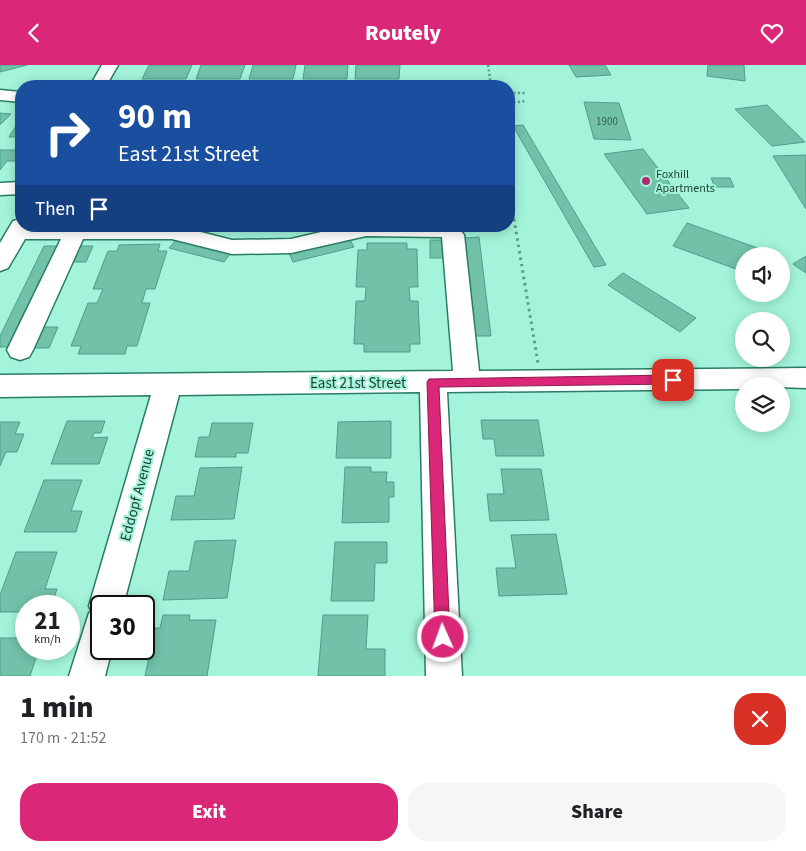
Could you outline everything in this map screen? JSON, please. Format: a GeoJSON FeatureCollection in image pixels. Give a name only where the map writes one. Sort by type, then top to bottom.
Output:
{"type":"FeatureCollection","features":[{"type":"Feature","properties":{"kind":"street"},"geometry":{"type":"LineString","coordinates":[[101,80],[110,65]]}},
{"type":"Feature","properties":{"kind":"street"},"geometry":{"type":"LineString","coordinates":[[0,95],[15,96]]}},
{"type":"Feature","properties":{"kind":"street"},"geometry":{"type":"LineString","coordinates":[[0,189],[15,189]]}},
{"type":"Feature","properties":{"kind":"street"},"geometry":{"type":"LineString","coordinates":[[0,263],[18,232]]}},
{"type":"Feature","properties":{"kind":"street"},"geometry":{"type":"LineString","coordinates":[[20,350],[75,232]]}},
{"type":"Feature","properties":{"kind":"street","name":"East 21st Street"},"geometry":{"type":"LineString","coordinates":[[0,386],[806,378]]}},
{"type":"Feature","properties":{"kind":"street"},"geometry":{"type":"LineString","coordinates":[[433,382],[444,676]]}},
{"type":"Feature","properties":{"kind":"street","name":"Eddopf Avenue"},"geometry":{"type":"LineString","coordinates":[[109,595],[168,384]]}},
{"type":"Feature","properties":{"kind":"street"},"geometry":{"type":"LineString","coordinates":[[87,676],[91,660]]}},
{"type":"Feature","properties":{"kind":"lane"},"geometry":{"type":"LineString","coordinates":[[75,232],[172,232],[232,247],[291,246],[353,232]]}},
{"type":"Feature","properties":{"kind":"lane"},"geometry":{"type":"LineString","coordinates":[[450,232],[453,235],[467,382]]}},
{"type":"Feature","properties":{"kind":"path"},"geometry":{"type":"LineString","coordinates":[[488,65],[490,80]]}},
{"type":"Feature","properties":{"kind":"path"},"geometry":{"type":"LineString","coordinates":[[515,93],[525,93]]}},
{"type":"Feature","properties":{"kind":"path"},"geometry":{"type":"LineString","coordinates":[[515,102],[527,101]]}},
{"type":"Feature","properties":{"kind":"path"},"geometry":{"type":"LineString","coordinates":[[515,227],[541,381]]}},
{"type":"Feature","properties":{"kind":"building"},"geometry":{"type":"Polygon","coordinates":[[[0,65],[27,65],[0,72],[0,65]]]}},
{"type":"Feature","properties":{"kind":"building"},"geometry":{"type":"Polygon","coordinates":[[[149,65],[192,65],[186,79],[142,79],[149,65]]]}},
{"type":"Feature","properties":{"kind":"building"},"geometry":{"type":"Polygon","coordinates":[[[201,65],[245,65],[240,79],[196,79],[201,65]]]}},
{"type":"Feature","properties":{"kind":"building"},"geometry":{"type":"Polygon","coordinates":[[[253,65],[296,65],[293,79],[249,79],[253,65]]]}},
{"type":"Feature","properties":{"kind":"building"},"geometry":{"type":"Polygon","coordinates":[[[305,65],[348,65],[347,79],[303,79],[305,65]]]}},
{"type":"Feature","properties":{"kind":"building"},"geometry":{"type":"Polygon","coordinates":[[[356,65],[400,65],[399,79],[355,79],[356,65]]]}},
{"type":"Feature","properties":{"kind":"building"},"geometry":{"type":"Polygon","coordinates":[[[569,65],[605,65],[611,75],[576,77],[569,65]]]}},
{"type":"Feature","properties":{"kind":"building"},"geometry":{"type":"Polygon","coordinates":[[[708,65],[744,65],[745,81],[707,76],[708,65]]]}},
{"type":"Feature","properties":{"kind":"building","name":"Foxhill Apartments"},"geometry":{"type":"Polygon","coordinates":[[[584,102],[619,103],[631,140],[594,139],[584,102]]]}},
{"type":"Feature","properties":{"kind":"building"},"geometry":{"type":"Polygon","coordinates":[[[767,105],[805,142],[772,146],[735,109],[767,105]]]}},
{"type":"Feature","properties":{"kind":"building"},"geometry":{"type":"Polygon","coordinates":[[[0,113],[11,114],[1,124],[0,124],[0,113]]]}},
{"type":"Feature","properties":{"kind":"building"},"geometry":{"type":"Polygon","coordinates":[[[523,125],[606,265],[594,267],[515,129],[515,126],[523,125]]]}},
{"type":"Feature","properties":{"kind":"building"},"geometry":{"type":"Polygon","coordinates":[[[15,128],[15,137],[9,137],[15,128]]]}},
{"type":"Feature","properties":{"kind":"building","name":"Foxhill Apartments"},"geometry":{"type":"Polygon","coordinates":[[[643,149],[689,208],[647,214],[604,154],[643,149]]]}},
{"type":"Feature","properties":{"kind":"building"},"geometry":{"type":"Polygon","coordinates":[[[0,150],[15,150],[15,161],[7,161],[0,170],[0,150]]]}},
{"type":"Feature","properties":{"kind":"building"},"geometry":{"type":"Polygon","coordinates":[[[806,155],[806,209],[773,156],[806,155]]]}},
{"type":"Feature","properties":{"kind":"building"},"geometry":{"type":"Polygon","coordinates":[[[711,178],[730,178],[734,187],[715,187],[711,178]]]}},
{"type":"Feature","properties":{"kind":"building","name":"Foxhill Apartments"},"geometry":{"type":"Polygon","coordinates":[[[687,223],[755,247],[735,247],[735,269],[673,246],[687,223]]]}},
{"type":"Feature","properties":{"kind":"building"},"geometry":{"type":"Polygon","coordinates":[[[479,237],[491,336],[474,336],[464,238],[479,237]]]}},
{"type":"Feature","properties":{"kind":"building"},"geometry":{"type":"Polygon","coordinates":[[[349,238],[354,247],[293,262],[289,253],[349,238]]]}},
{"type":"Feature","properties":{"kind":"building"},"geometry":{"type":"Polygon","coordinates":[[[177,239],[231,253],[224,262],[169,248],[177,239]]]}},
{"type":"Feature","properties":{"kind":"building"},"geometry":{"type":"Polygon","coordinates":[[[430,240],[446,240],[447,258],[430,258],[430,240]]]}},
{"type":"Feature","properties":{"kind":"building"},"geometry":{"type":"Polygon","coordinates":[[[367,243],[407,243],[407,249],[417,249],[418,287],[409,287],[410,301],[418,301],[420,344],[410,344],[410,352],[364,352],[364,344],[354,344],[356,301],[365,301],[366,287],[356,287],[358,250],[367,250],[367,243]]]}},
{"type":"Feature","properties":{"kind":"building"},"geometry":{"type":"Polygon","coordinates":[[[160,244],[158,251],[167,251],[155,289],[146,289],[142,303],[150,303],[137,346],[127,346],[125,354],[78,354],[81,346],[71,346],[88,303],[97,303],[103,289],[93,289],[108,251],[117,251],[119,245],[160,244]]]}},
{"type":"Feature","properties":{"kind":"building"},"geometry":{"type":"Polygon","coordinates":[[[44,246],[59,246],[12,347],[0,347],[0,336],[44,246]]]}},
{"type":"Feature","properties":{"kind":"building"},"geometry":{"type":"Polygon","coordinates":[[[78,246],[93,246],[86,262],[71,262],[78,246]]]}},
{"type":"Feature","properties":{"kind":"building"},"geometry":{"type":"Polygon","coordinates":[[[806,256],[806,273],[793,264],[806,256]]]}},
{"type":"Feature","properties":{"kind":"building"},"geometry":{"type":"Polygon","coordinates":[[[623,273],[696,318],[680,332],[608,285],[623,273]]]}},
{"type":"Feature","properties":{"kind":"building"},"geometry":{"type":"Polygon","coordinates":[[[41,327],[58,327],[49,348],[32,348],[41,327]]]}},
{"type":"Feature","properties":{"kind":"building"},"geometry":{"type":"Polygon","coordinates":[[[481,420],[538,420],[544,456],[496,456],[494,439],[483,439],[481,420]]]}},
{"type":"Feature","properties":{"kind":"building"},"geometry":{"type":"Polygon","coordinates":[[[67,421],[105,421],[101,433],[94,433],[92,438],[108,437],[99,464],[51,464],[67,421]]]}},
{"type":"Feature","properties":{"kind":"building"},"geometry":{"type":"Polygon","coordinates":[[[391,421],[391,458],[336,458],[338,422],[391,421]]]}},
{"type":"Feature","properties":{"kind":"building"},"geometry":{"type":"Polygon","coordinates":[[[0,422],[20,422],[15,434],[24,434],[17,452],[6,452],[0,466],[0,422]]]}},
{"type":"Feature","properties":{"kind":"building"},"geometry":{"type":"Polygon","coordinates":[[[212,423],[253,423],[248,453],[236,453],[236,457],[195,457],[199,437],[209,437],[212,423]]]}},
{"type":"Feature","properties":{"kind":"building"},"geometry":{"type":"Polygon","coordinates":[[[242,467],[234,519],[171,520],[176,496],[194,496],[200,468],[242,467]]]}},
{"type":"Feature","properties":{"kind":"building"},"geometry":{"type":"Polygon","coordinates":[[[345,467],[371,467],[371,472],[387,472],[386,482],[394,482],[394,497],[389,497],[389,522],[342,523],[345,467]]]}},
{"type":"Feature","properties":{"kind":"building"},"geometry":{"type":"Polygon","coordinates":[[[501,469],[541,469],[549,520],[490,521],[487,494],[504,494],[501,469]]]}},
{"type":"Feature","properties":{"kind":"building"},"geometry":{"type":"Polygon","coordinates":[[[44,480],[82,480],[71,511],[82,511],[76,532],[24,532],[44,480]]]}},
{"type":"Feature","properties":{"kind":"building"},"geometry":{"type":"Polygon","coordinates":[[[556,534],[567,594],[499,596],[496,568],[516,568],[511,535],[556,534]]]}},
{"type":"Feature","properties":{"kind":"building"},"geometry":{"type":"Polygon","coordinates":[[[236,540],[227,598],[163,600],[169,571],[189,571],[195,541],[236,540]]]}},
{"type":"Feature","properties":{"kind":"building"},"geometry":{"type":"Polygon","coordinates":[[[335,542],[387,542],[387,563],[375,563],[374,601],[331,601],[335,542]]]}},
{"type":"Feature","properties":{"kind":"building"},"geometry":{"type":"Polygon","coordinates":[[[16,552],[57,552],[45,589],[57,589],[55,595],[15,595],[15,612],[0,612],[0,595],[16,552]]]}},
{"type":"Feature","properties":{"kind":"building"},"geometry":{"type":"Polygon","coordinates":[[[163,615],[190,615],[189,620],[216,620],[207,676],[145,676],[148,660],[155,660],[155,628],[160,628],[163,615]]]}},
{"type":"Feature","properties":{"kind":"building"},"geometry":{"type":"Polygon","coordinates":[[[323,615],[368,615],[366,649],[385,649],[385,676],[318,676],[323,615]]]}},
{"type":"Feature","properties":{"kind":"building"},"geometry":{"type":"Polygon","coordinates":[[[0,638],[15,638],[15,660],[35,660],[30,676],[0,676],[0,638]]]}},
{"type":"Feature","properties":{"kind":"place","name":"Foxhill Apartments"},"geometry":{"type":"Point","coordinates":[646,181]}},
{"type":"Feature","properties":{"kind":"route"},"geometry":{"type":"LineString","coordinates":[[443,637],[433,382],[673,380]]}}]}
